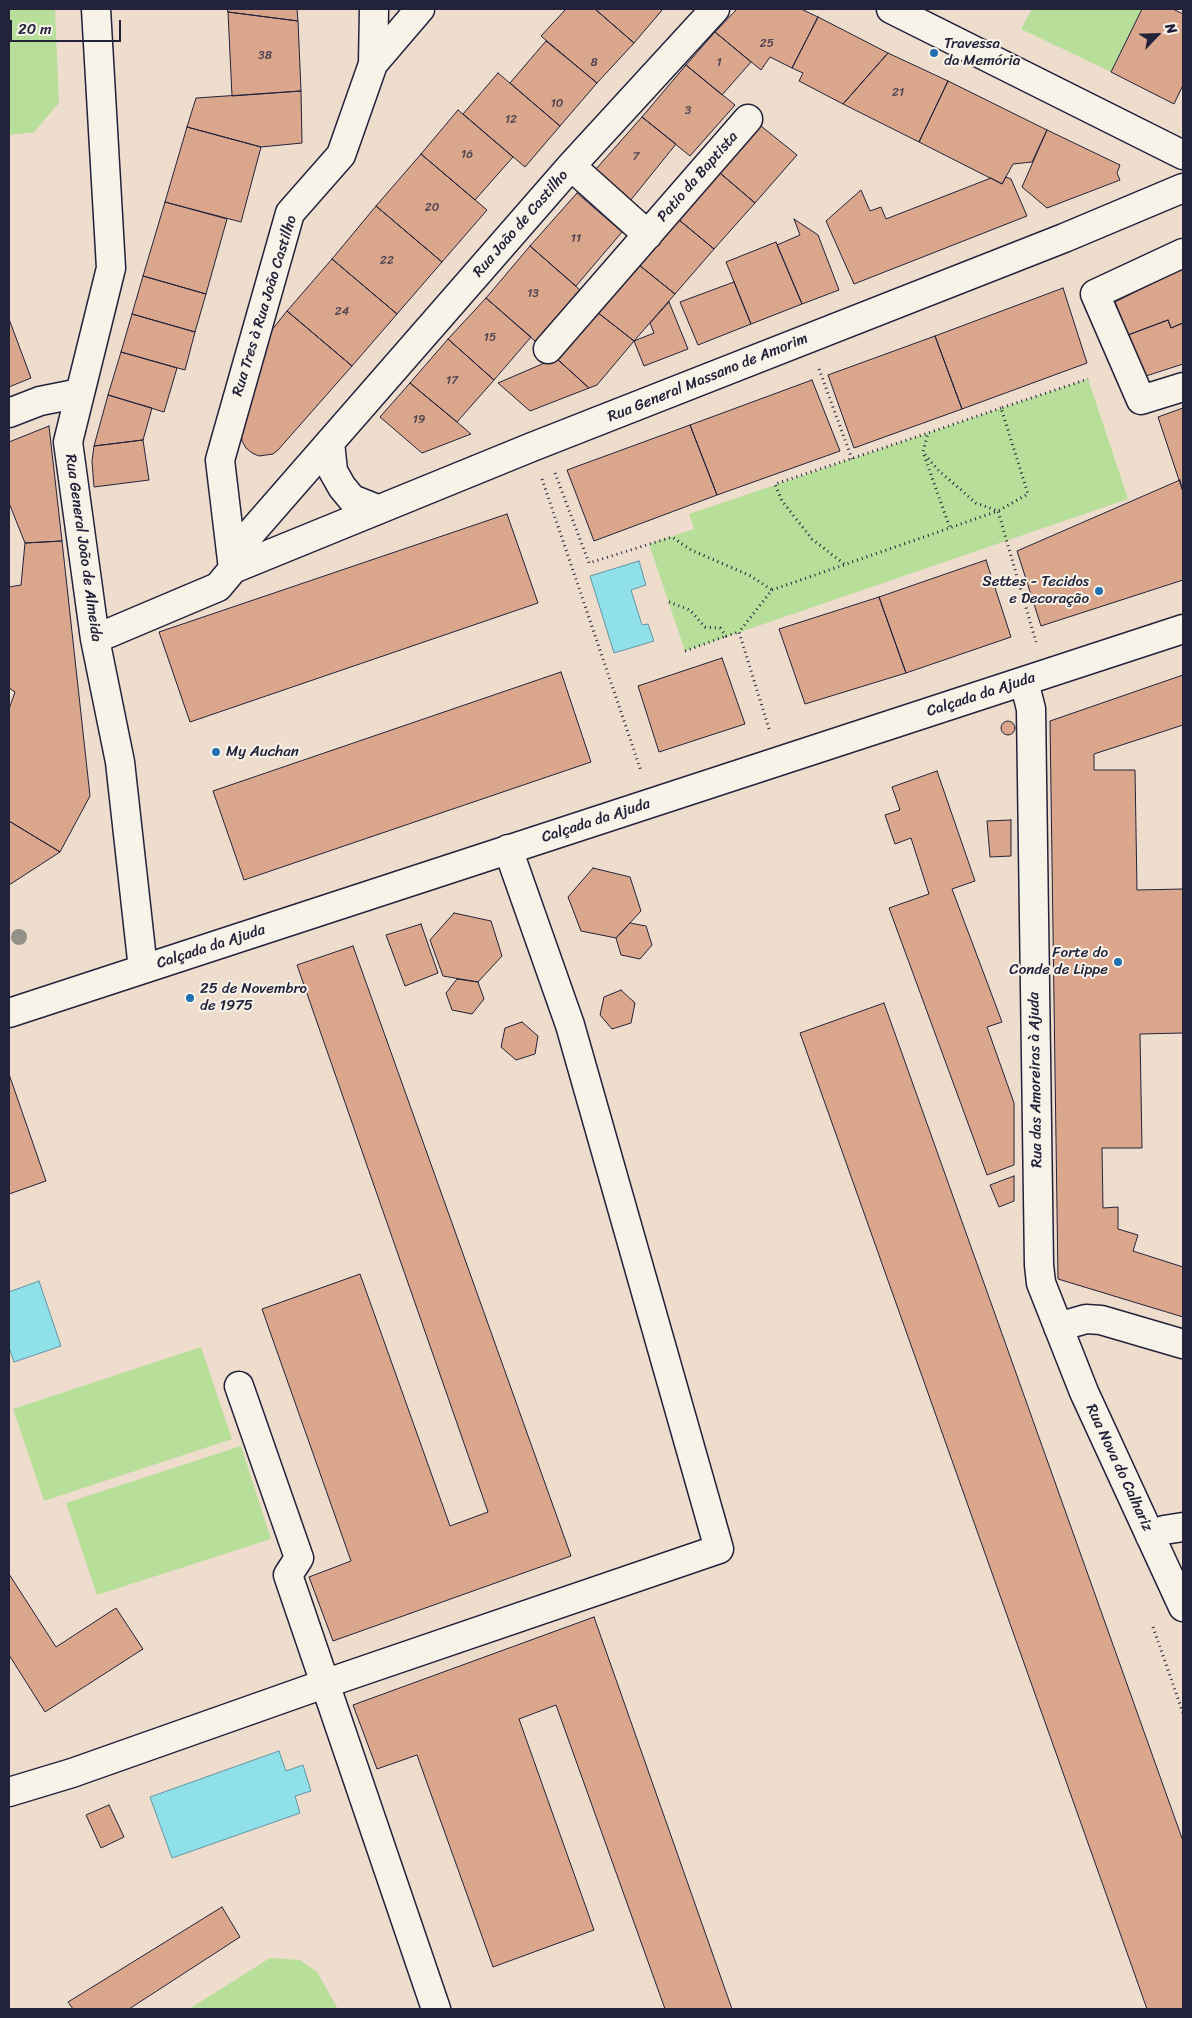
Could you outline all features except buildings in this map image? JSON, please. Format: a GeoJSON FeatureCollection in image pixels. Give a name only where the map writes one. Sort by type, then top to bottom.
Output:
{"type":"FeatureCollection","features":[{"type":"Feature","properties":{"kind":"street","name":"Rua General João de Almeida"},"geometry":{"type":"LineString","coordinates":[[96,9],[111,268],[68,442],[95,639],[120,762],[144,969]]}},
{"type":"Feature","properties":{"kind":"street","name":"Rua Tres à Rua João Castilho"},"geometry":{"type":"LineString","coordinates":[[233,569],[220,460],[290,213],[341,155],[373,64],[374,9]]}},
{"type":"Feature","properties":{"kind":"street","name":"Rua Tres à Rua João Castilho"},"geometry":{"type":"LineString","coordinates":[[373,64],[420,9]]}},
{"type":"Feature","properties":{"kind":"street","name":"Rua João de Castilho"},"geometry":{"type":"LineString","coordinates":[[95,639],[218,587],[233,569],[250,534],[571,166],[715,9]]}},
{"type":"Feature","properties":{"kind":"street"},"geometry":{"type":"LineString","coordinates":[[891,9],[1183,155]]}},
{"type":"Feature","properties":{"kind":"street","name":"Patio da Baptista"},"geometry":{"type":"LineString","coordinates":[[548,349],[748,119]]}},
{"type":"Feature","properties":{"kind":"street","name":"Patio da Baptista"},"geometry":{"type":"LineString","coordinates":[[571,166],[648,234]]}},
{"type":"Feature","properties":{"kind":"street","name":"Rua General Massano de Amorim"},"geometry":{"type":"LineString","coordinates":[[233,569],[376,509],[1064,238],[1183,188]]}},
{"type":"Feature","properties":{"kind":"street"},"geometry":{"type":"LineString","coordinates":[[1183,253],[1095,294],[1141,400],[1183,387]]}},
{"type":"Feature","properties":{"kind":"street"},"geometry":{"type":"LineString","coordinates":[[9,413],[40,401],[80,393]]}},
{"type":"Feature","properties":{"kind":"street"},"geometry":{"type":"LineString","coordinates":[[330,442],[333,471],[342,487],[352,499],[376,509]]}},
{"type":"Feature","properties":{"kind":"street","name":"Calçada da Ajuda"},"geometry":{"type":"LineString","coordinates":[[9,1013],[1183,629]]}},
{"type":"Feature","properties":{"kind":"street","name":"Rua das Amoreiras à Ajuda"},"geometry":{"type":"LineString","coordinates":[[1035,677],[1031,709],[1039,1265],[1041,1283],[1058,1327]]}},
{"type":"Feature","properties":{"kind":"street"},"geometry":{"type":"LineString","coordinates":[[9,1792],[72,1773],[324,1684],[719,1549],[570,1025],[508,849]]}},
{"type":"Feature","properties":{"kind":"street"},"geometry":{"type":"LineString","coordinates":[[1058,1327],[1086,1319],[1101,1320],[1183,1344]]}},
{"type":"Feature","properties":{"kind":"street","name":"Rua Nova do Calhariz"},"geometry":{"type":"LineString","coordinates":[[1058,1327],[1084,1392],[1183,1607]]}},
{"type":"Feature","properties":{"kind":"street"},"geometry":{"type":"LineString","coordinates":[[239,1386],[299,1558],[288,1575],[436,2009]]}},
{"type":"Feature","properties":{"kind":"street"},"geometry":{"type":"LineString","coordinates":[[1150,1536],[1164,1530],[1183,1527]]}},
{"type":"Feature","properties":{"kind":"path"},"geometry":{"type":"LineString","coordinates":[[808,338],[852,459]]}},
{"type":"Feature","properties":{"kind":"path"},"geometry":{"type":"LineString","coordinates":[[845,565],[812,539],[782,501],[775,484],[1088,379]]}},
{"type":"Feature","properties":{"kind":"path"},"geometry":{"type":"LineString","coordinates":[[685,651],[738,632],[772,590],[998,511],[1028,494],[1001,408]]}},
{"type":"Feature","properties":{"kind":"path"},"geometry":{"type":"LineString","coordinates":[[928,433],[923,452],[950,528]]}},
{"type":"Feature","properties":{"kind":"path"},"geometry":{"type":"LineString","coordinates":[[538,445],[589,563],[672,537],[691,550],[751,576],[772,590]]}},
{"type":"Feature","properties":{"kind":"path"},"geometry":{"type":"LineString","coordinates":[[538,445],[651,803]]}},
{"type":"Feature","properties":{"kind":"path"},"geometry":{"type":"LineString","coordinates":[[923,452],[937,469],[976,503],[998,511]]}},
{"type":"Feature","properties":{"kind":"path"},"geometry":{"type":"LineString","coordinates":[[998,511],[1030,626],[1035,677]]}},
{"type":"Feature","properties":{"kind":"path"},"geometry":{"type":"LineString","coordinates":[[669,602],[690,610],[705,627],[720,628],[726,636]]}},
{"type":"Feature","properties":{"kind":"path"},"geometry":{"type":"LineString","coordinates":[[738,632],[779,761]]}},
{"type":"Feature","properties":{"kind":"path"},"geometry":{"type":"LineString","coordinates":[[1153,1627],[1183,1713]]}},
{"type":"Feature","properties":{"kind":"green space"},"geometry":{"type":"Polygon","coordinates":[[[9,9],[55,9],[59,103],[34,132],[9,135],[9,9]]]}},
{"type":"Feature","properties":{"kind":"green space"},"geometry":{"type":"Polygon","coordinates":[[[1032,9],[1142,9],[1111,72],[1021,29],[1032,9]]]}},
{"type":"Feature","properties":{"kind":"green space"},"geometry":{"type":"Polygon","coordinates":[[[1088,379],[1128,499],[685,651],[649,544],[694,529],[689,514],[1088,379]]]}},
{"type":"Feature","properties":{"kind":"green space"},"geometry":{"type":"Polygon","coordinates":[[[201,1347],[232,1439],[44,1501],[13,1409],[201,1347]]]}},
{"type":"Feature","properties":{"kind":"green space"},"geometry":{"type":"Polygon","coordinates":[[[241,1446],[271,1539],[97,1595],[66,1503],[241,1446]]]}},
{"type":"Feature","properties":{"kind":"green space"},"geometry":{"type":"Polygon","coordinates":[[[270,1958],[300,1960],[317,1972],[338,2009],[189,2009],[270,1958]]]}},
{"type":"Feature","properties":{"kind":"water"},"geometry":{"type":"Polygon","coordinates":[[[639,561],[646,585],[631,590],[642,625],[648,624],[654,641],[614,653],[590,576],[639,561]]]}},
{"type":"Feature","properties":{"kind":"water"},"geometry":{"type":"Polygon","coordinates":[[[39,1281],[61,1346],[14,1362],[9,1347],[9,1292],[39,1281]]]}},
{"type":"Feature","properties":{"kind":"water"},"geometry":{"type":"Polygon","coordinates":[[[279,1751],[286,1771],[303,1765],[311,1791],[295,1796],[300,1813],[172,1858],[150,1797],[279,1751]]]}},
{"type":"Feature","properties":{"kind":"place","name":"Travessa da Memória"},"geometry":{"type":"Point","coordinates":[934,53]}},
{"type":"Feature","properties":{"kind":"place","name":"Settes - Tecidos e Decoração"},"geometry":{"type":"Point","coordinates":[1099,591]}},
{"type":"Feature","properties":{"kind":"place","name":"My Auchan"},"geometry":{"type":"Point","coordinates":[216,752]}},
{"type":"Feature","properties":{"kind":"place","name":"Forte do Conde de Lippe"},"geometry":{"type":"Point","coordinates":[1118,962]}},
{"type":"Feature","properties":{"kind":"place","name":"25 de Novembro de 1975"},"geometry":{"type":"Point","coordinates":[190,998]}}]}
